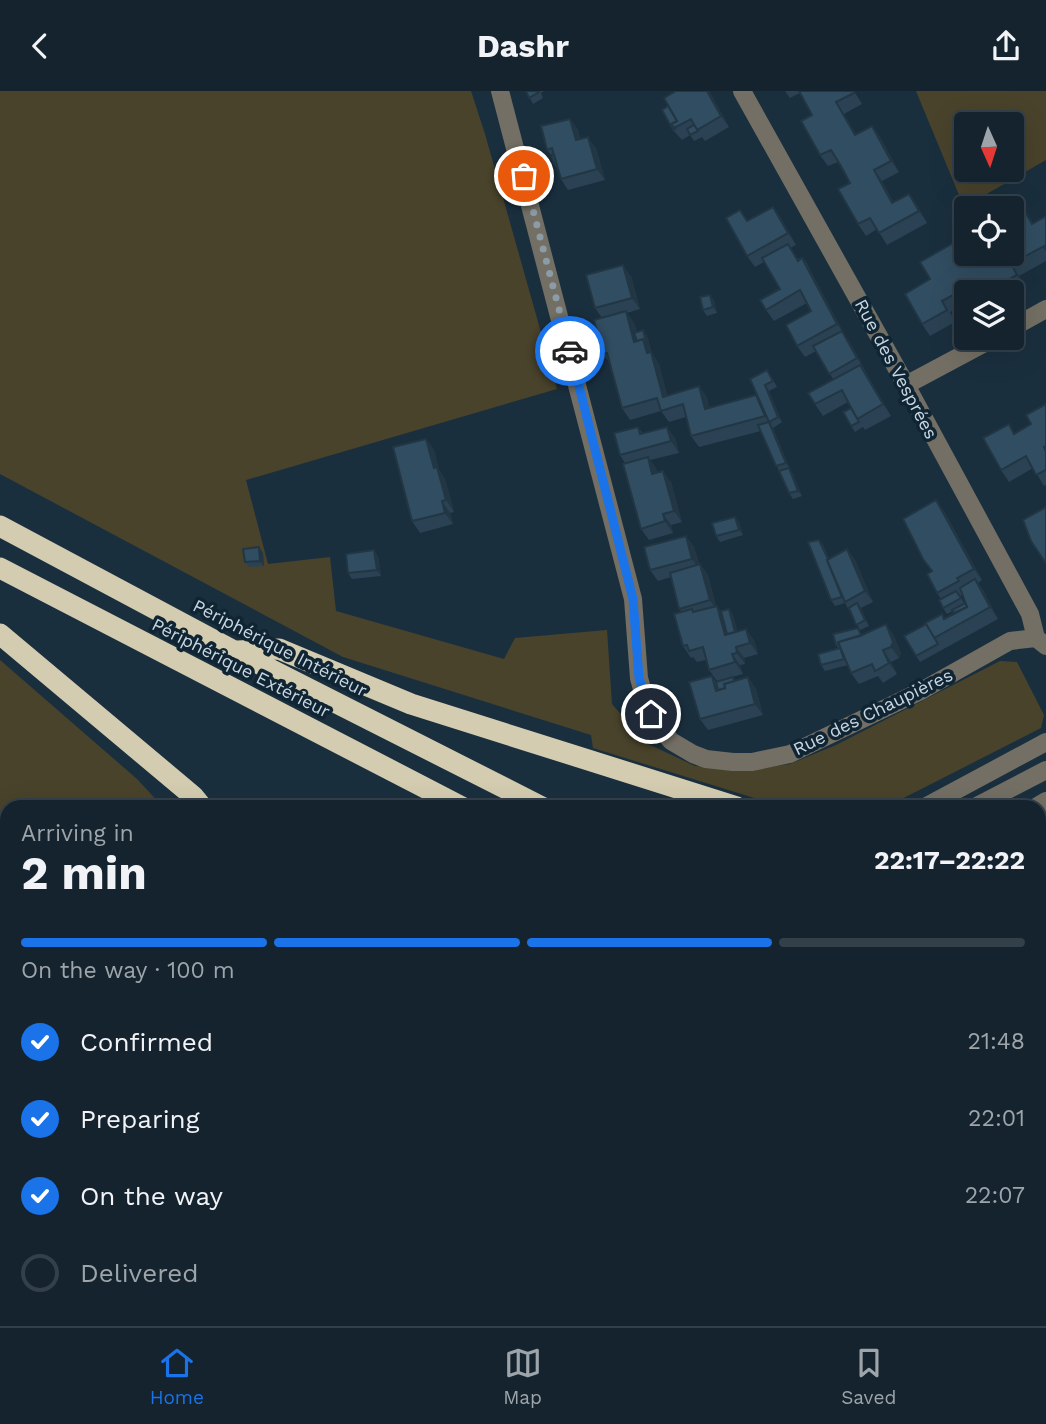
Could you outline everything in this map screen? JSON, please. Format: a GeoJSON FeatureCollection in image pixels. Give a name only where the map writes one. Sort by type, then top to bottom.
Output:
{"type":"FeatureCollection","features":[{"type":"Feature","properties":{"kind":"highway","name":"Périphérique Intérieur"},"geometry":{"type":"LineString","coordinates":[[0,526],[234,651],[528,800]]}},
{"type":"Feature","properties":{"kind":"highway","name":"Périphérique Extérieur"},"geometry":{"type":"LineString","coordinates":[[0,568],[448,800]]}},
{"type":"Feature","properties":{"kind":"highway"},"geometry":{"type":"LineString","coordinates":[[0,634],[196,800]]}},
{"type":"Feature","properties":{"kind":"highway"},"geometry":{"type":"LineString","coordinates":[[234,651],[279,649],[411,704],[715,800]]}},
{"type":"Feature","properties":{"kind":"street","name":"Rue des Chaupières"},"geometry":{"type":"LineString","coordinates":[[500,91],[633,599],[639,678],[651,714],[671,741],[692,754],[720,761],[752,762],[790,754],[921,691],[1010,642],[1041,642]]}},
{"type":"Feature","properties":{"kind":"street","name":"Rue des Vesprées"},"geometry":{"type":"LineString","coordinates":[[742,91],[906,385],[1030,614],[1041,642]]}},
{"type":"Feature","properties":{"kind":"street"},"geometry":{"type":"LineString","coordinates":[[1024,321],[1046,309]]}},
{"type":"Feature","properties":{"kind":"street"},"geometry":{"type":"LineString","coordinates":[[906,385],[972,350]]}},
{"type":"Feature","properties":{"kind":"street"},"geometry":{"type":"LineString","coordinates":[[938,800],[1046,742]]}},
{"type":"Feature","properties":{"kind":"street"},"geometry":{"type":"LineString","coordinates":[[988,800],[1046,770]]}},
{"type":"Feature","properties":{"kind":"shaded area"},"geometry":{"type":"Polygon","coordinates":[[[0,91],[471,91],[557,389],[246,480],[268,564],[330,557],[336,611],[504,659],[515,638],[607,630],[612,704],[646,743],[695,766],[754,769],[790,764],[836,745],[1000,661],[1017,662],[1044,715],[1041,728],[900,800],[760,800],[593,748],[591,735],[343,657],[0,474],[0,91]]]}},
{"type":"Feature","properties":{"kind":"shaded area"},"geometry":{"type":"Polygon","coordinates":[[[916,91],[1046,91],[1046,160],[1024,173],[1024,112],[954,112],[954,182],[1008,182],[983,196],[959,196],[916,91]]]}},
{"type":"Feature","properties":{"kind":"shaded area"},"geometry":{"type":"Polygon","coordinates":[[[0,660],[137,779],[156,800],[0,800],[0,660]]]}},
{"type":"Feature","properties":{"kind":"building"},"geometry":{"type":"Polygon","coordinates":[[[526,91],[539,91],[539,92],[529,98],[526,91]]]}},
{"type":"Feature","properties":{"kind":"building"},"geometry":{"type":"Polygon","coordinates":[[[676,91],[707,91],[721,116],[697,130],[691,119],[674,128],[671,124],[677,121],[664,98],[676,91]]]}},
{"type":"Feature","properties":{"kind":"building"},"geometry":{"type":"Polygon","coordinates":[[[799,91],[853,91],[854,93],[836,102],[855,135],[872,126],[891,161],[874,170],[892,203],[909,194],[919,211],[879,233],[870,218],[858,224],[838,189],[850,183],[841,166],[831,150],[820,155],[801,121],[812,115],[799,91]]]}},
{"type":"Feature","properties":{"kind":"building"},"geometry":{"type":"Polygon","coordinates":[[[668,106],[677,121],[671,124],[675,129],[673,130],[662,110],[668,106]]]}},
{"type":"Feature","properties":{"kind":"building"},"geometry":{"type":"Polygon","coordinates":[[[570,119],[576,140],[588,137],[597,169],[561,179],[552,148],[547,150],[541,126],[570,119]]]}},
{"type":"Feature","properties":{"kind":"building"},"geometry":{"type":"Polygon","coordinates":[[[694,125],[698,131],[690,135],[687,129],[694,125]]]}},
{"type":"Feature","properties":{"kind":"building"},"geometry":{"type":"Polygon","coordinates":[[[773,207],[788,233],[747,256],[726,218],[740,210],[747,221],[773,207]]]}},
{"type":"Feature","properties":{"kind":"building"},"geometry":{"type":"Polygon","coordinates":[[[1024,210],[1032,224],[1046,216],[1046,250],[1044,246],[1024,257],[1024,210]]]}},
{"type":"Feature","properties":{"kind":"building"},"geometry":{"type":"Polygon","coordinates":[[[954,243],[954,266],[1012,266],[1017,275],[1008,280],[954,280],[954,294],[942,301],[947,310],[922,324],[905,294],[930,279],[920,262],[954,243]]]}},
{"type":"Feature","properties":{"kind":"building"},"geometry":{"type":"Polygon","coordinates":[[[788,244],[798,261],[802,258],[837,324],[797,346],[786,325],[811,311],[800,290],[766,310],[760,300],[780,289],[762,258],[788,244]]]}},
{"type":"Feature","properties":{"kind":"building"},"geometry":{"type":"Polygon","coordinates":[[[623,265],[632,298],[595,308],[586,275],[623,265]]]}},
{"type":"Feature","properties":{"kind":"building"},"geometry":{"type":"Polygon","coordinates":[[[710,295],[713,307],[703,310],[700,297],[710,295]]]}},
{"type":"Feature","properties":{"kind":"building"},"geometry":{"type":"Polygon","coordinates":[[[626,311],[634,342],[643,339],[647,353],[651,352],[663,397],[699,386],[705,409],[756,395],[765,416],[691,436],[683,404],[661,411],[657,398],[622,408],[607,353],[603,354],[594,320],[626,311]]]}},
{"type":"Feature","properties":{"kind":"building"},"geometry":{"type":"Polygon","coordinates":[[[643,330],[647,345],[643,339],[637,341],[634,333],[643,330]]]}},
{"type":"Feature","properties":{"kind":"building"},"geometry":{"type":"Polygon","coordinates":[[[842,331],[857,358],[829,374],[813,346],[842,331]]]}},
{"type":"Feature","properties":{"kind":"building"},"geometry":{"type":"Polygon","coordinates":[[[860,365],[883,404],[857,419],[842,390],[815,404],[808,393],[860,365]]]}},
{"type":"Feature","properties":{"kind":"building"},"geometry":{"type":"Polygon","coordinates":[[[767,370],[773,381],[765,385],[778,417],[769,422],[750,379],[767,370]]]}},
{"type":"Feature","properties":{"kind":"building"},"geometry":{"type":"Polygon","coordinates":[[[1046,404],[1046,470],[1036,475],[1026,456],[1001,470],[983,438],[1009,424],[1014,434],[1031,424],[1026,415],[1046,404]]]}},
{"type":"Feature","properties":{"kind":"building"},"geometry":{"type":"Polygon","coordinates":[[[851,408],[859,422],[851,426],[843,412],[851,408]]]}},
{"type":"Feature","properties":{"kind":"building"},"geometry":{"type":"Polygon","coordinates":[[[769,422],[786,463],[776,466],[758,425],[769,422]]]}},
{"type":"Feature","properties":{"kind":"building"},"geometry":{"type":"Polygon","coordinates":[[[638,427],[640,434],[667,427],[671,441],[620,455],[614,433],[638,427]]]}},
{"type":"Feature","properties":{"kind":"building"},"geometry":{"type":"Polygon","coordinates":[[[426,439],[446,500],[442,501],[445,513],[412,521],[393,447],[426,439]]]}},
{"type":"Feature","properties":{"kind":"building"},"geometry":{"type":"Polygon","coordinates":[[[648,457],[652,474],[663,471],[674,511],[663,514],[665,521],[641,529],[623,464],[648,457]]]}},
{"type":"Feature","properties":{"kind":"building"},"geometry":{"type":"Polygon","coordinates":[[[789,468],[798,491],[789,493],[779,471],[789,468]]]}},
{"type":"Feature","properties":{"kind":"building"},"geometry":{"type":"Polygon","coordinates":[[[936,500],[974,569],[937,593],[927,574],[932,571],[903,519],[936,500]]]}},
{"type":"Feature","properties":{"kind":"building"},"geometry":{"type":"Polygon","coordinates":[[[1046,507],[1045,562],[1031,541],[1023,520],[1046,507]]]}},
{"type":"Feature","properties":{"kind":"building"},"geometry":{"type":"Polygon","coordinates":[[[735,517],[739,530],[716,536],[712,523],[735,517]]]}},
{"type":"Feature","properties":{"kind":"building"},"geometry":{"type":"Polygon","coordinates":[[[686,536],[692,559],[650,570],[644,547],[686,536]]]}},
{"type":"Feature","properties":{"kind":"building"},"geometry":{"type":"Polygon","coordinates":[[[819,540],[842,597],[831,600],[808,542],[819,540]]]}},
{"type":"Feature","properties":{"kind":"building"},"geometry":{"type":"Polygon","coordinates":[[[259,547],[260,561],[245,562],[243,549],[259,547]]]}},
{"type":"Feature","properties":{"kind":"building"},"geometry":{"type":"Polygon","coordinates":[[[847,549],[865,591],[845,602],[827,560],[847,549]]]}},
{"type":"Feature","properties":{"kind":"building"},"geometry":{"type":"Polygon","coordinates":[[[374,550],[377,570],[348,573],[346,554],[374,550]]]}},
{"type":"Feature","properties":{"kind":"building"},"geometry":{"type":"Polygon","coordinates":[[[700,564],[710,600],[679,609],[670,573],[700,564]]]}},
{"type":"Feature","properties":{"kind":"building"},"geometry":{"type":"Polygon","coordinates":[[[975,579],[990,607],[934,638],[925,623],[942,614],[944,619],[967,607],[960,588],[975,579]]]}},
{"type":"Feature","properties":{"kind":"building"},"geometry":{"type":"Polygon","coordinates":[[[956,591],[961,598],[943,608],[939,600],[956,591]]]}},
{"type":"Feature","properties":{"kind":"building"},"geometry":{"type":"Polygon","coordinates":[[[857,603],[865,620],[856,625],[849,608],[857,603]]]}},
{"type":"Feature","properties":{"kind":"building"},"geometry":{"type":"Polygon","coordinates":[[[965,603],[967,607],[954,613],[952,610],[965,603]]]}},
{"type":"Feature","properties":{"kind":"building"},"geometry":{"type":"Polygon","coordinates":[[[717,606],[725,635],[746,629],[750,643],[736,647],[737,653],[732,654],[735,662],[709,670],[703,647],[689,651],[687,645],[683,646],[674,614],[717,606]]]}},
{"type":"Feature","properties":{"kind":"building"},"geometry":{"type":"Polygon","coordinates":[[[729,609],[735,632],[727,634],[721,611],[729,609]]]}},
{"type":"Feature","properties":{"kind":"building"},"geometry":{"type":"Polygon","coordinates":[[[886,624],[893,642],[891,647],[883,650],[889,663],[875,671],[872,664],[851,673],[838,642],[860,636],[886,624]]]}},
{"type":"Feature","properties":{"kind":"building"},"geometry":{"type":"Polygon","coordinates":[[[926,624],[938,644],[916,656],[904,636],[926,624]]]}},
{"type":"Feature","properties":{"kind":"building"},"geometry":{"type":"Polygon","coordinates":[[[858,628],[861,635],[836,645],[833,634],[858,628]]]}},
{"type":"Feature","properties":{"kind":"building"},"geometry":{"type":"Polygon","coordinates":[[[840,648],[844,659],[821,665],[818,654],[840,648]]]}},
{"type":"Feature","properties":{"kind":"building"},"geometry":{"type":"Polygon","coordinates":[[[712,676],[716,691],[725,688],[724,684],[748,677],[755,704],[700,719],[689,682],[712,676]]]}},
{"type":"Feature","properties":{"kind":"building"},"geometry":{"type":"Polygon","coordinates":[[[733,677],[734,681],[724,684],[725,688],[718,690],[716,682],[733,677]]]}},
{"type":"Feature","properties":{"kind":"way so far"},"geometry":{"type":"LineString","coordinates":[[524,176],[570,351]]}},
{"type":"Feature","properties":{"kind":"route"},"geometry":{"type":"LineString","coordinates":[[570,351],[633,599],[636,663],[643,696],[651,714]]}}]}
